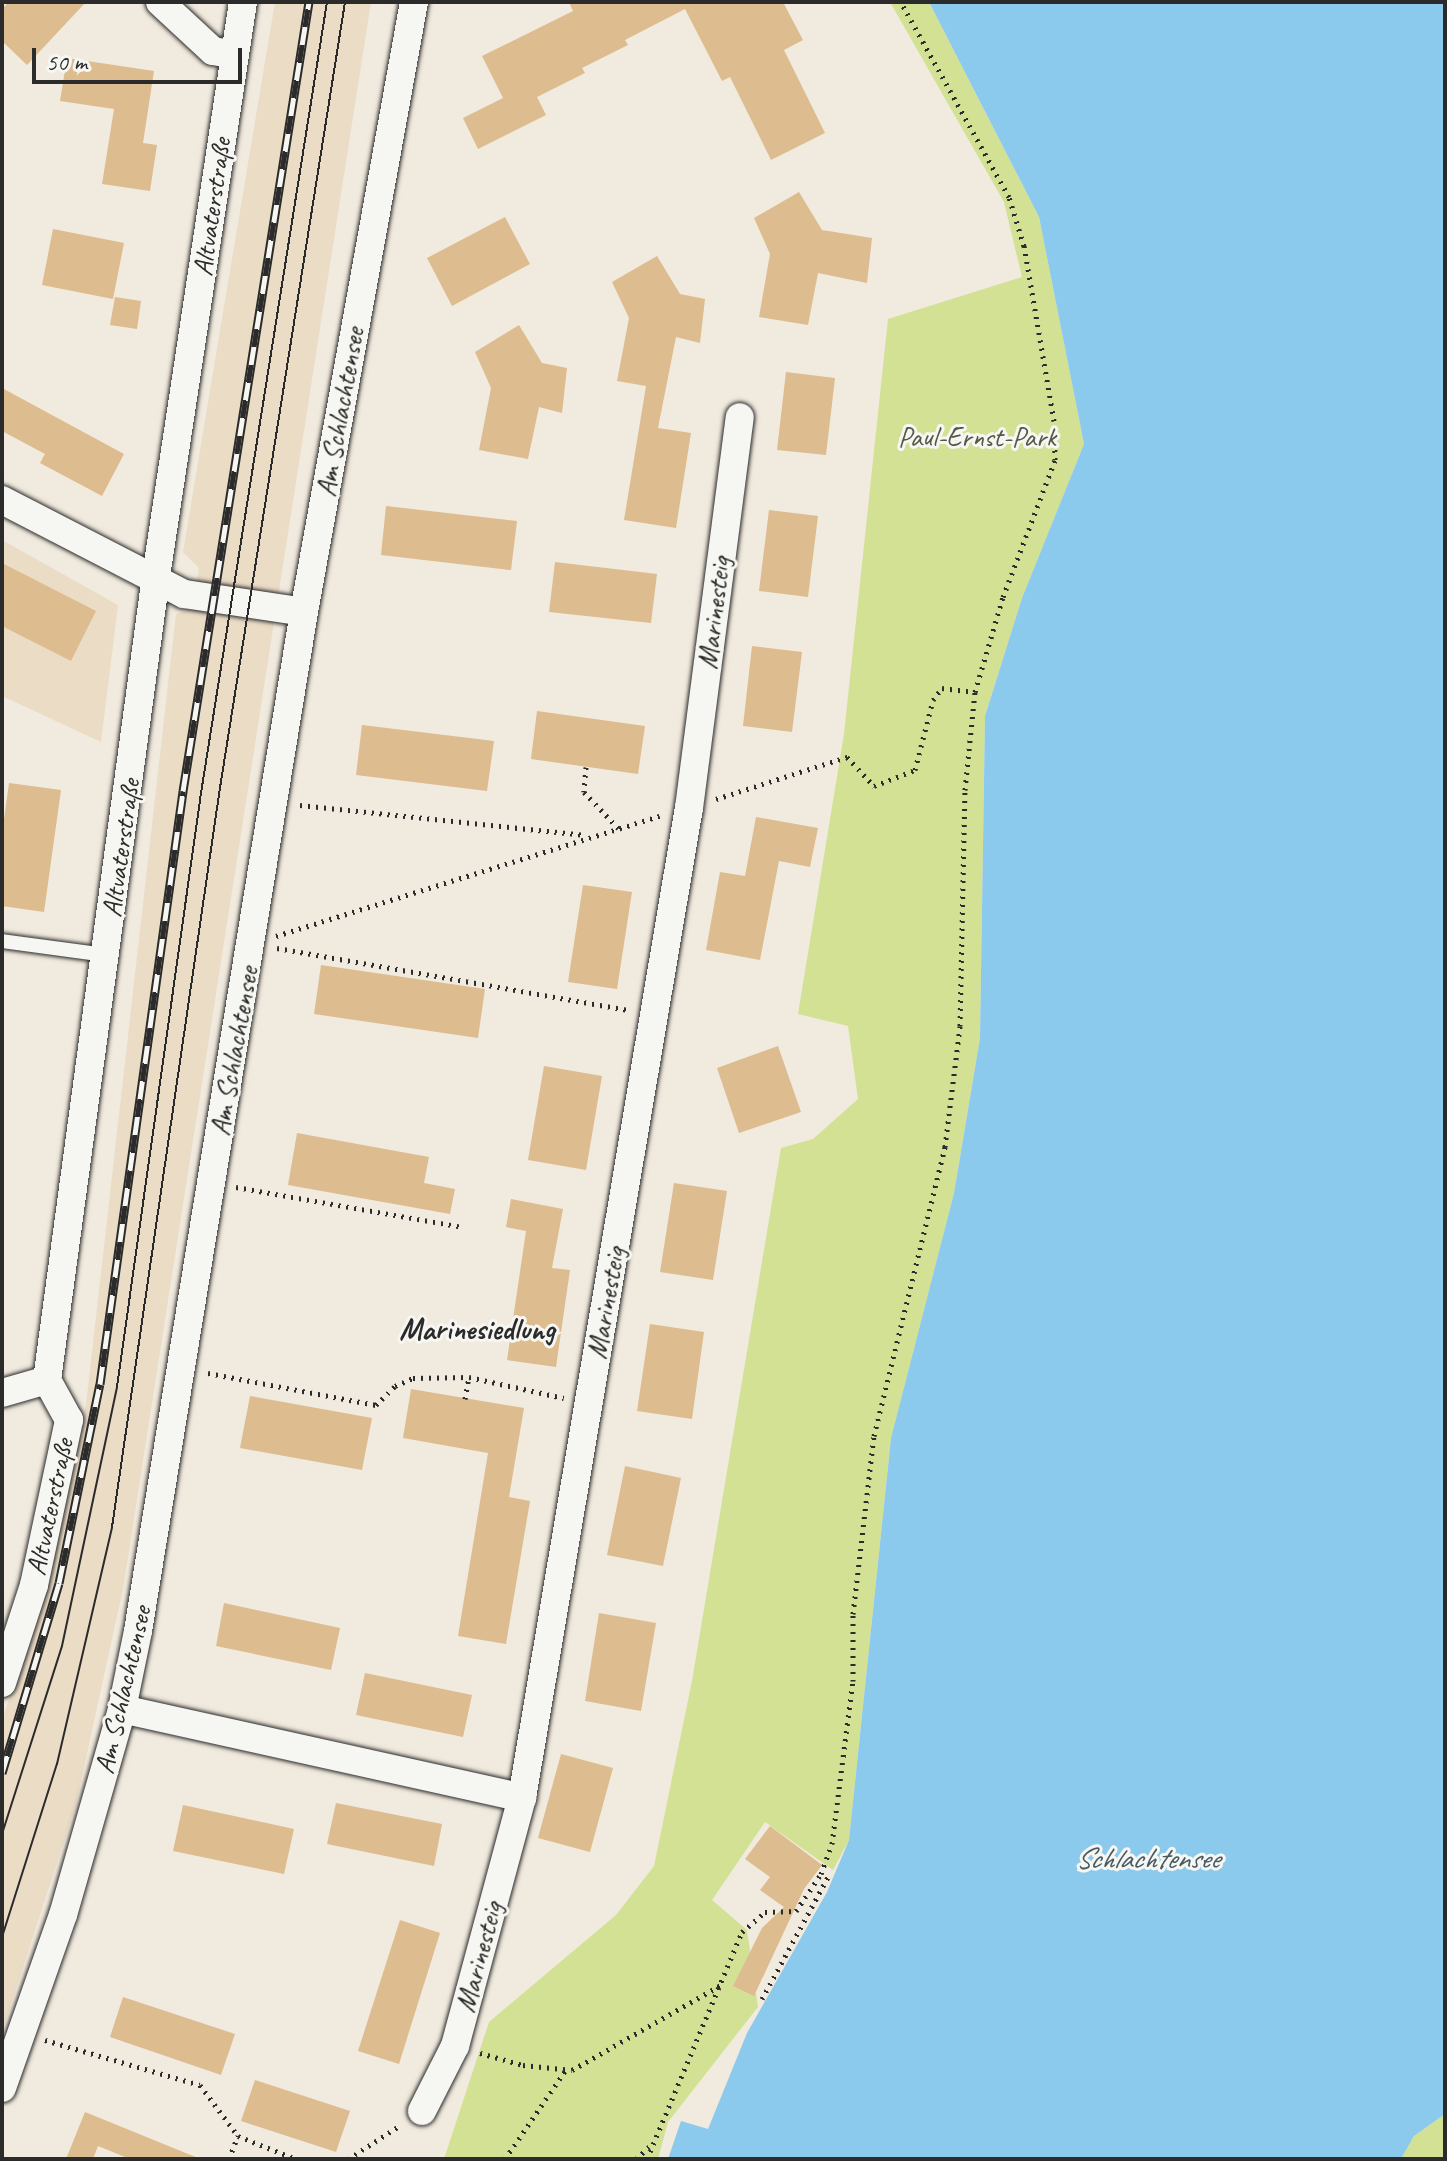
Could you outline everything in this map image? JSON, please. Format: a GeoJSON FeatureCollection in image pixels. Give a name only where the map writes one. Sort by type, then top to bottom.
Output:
{"type":"FeatureCollection","features":[{"type":"Feature","properties":{"kind":"street"},"geometry":{"type":"LineString","coordinates":[[160,2],[213,51],[235,55]]}},
{"type":"Feature","properties":{"kind":"street","name":"Altvaterstraße"},"geometry":{"type":"LineString","coordinates":[[2,1683],[34,1585],[69,1420],[66,1406],[47,1380],[155,583],[243,2]]}},
{"type":"Feature","properties":{"kind":"street","name":"Am Schlachtensee"},"geometry":{"type":"LineString","coordinates":[[2,2088],[24,2034],[122,1709],[183,1368],[304,612],[414,2]]}},
{"type":"Feature","properties":{"kind":"street","name":"Marinesteig"},"geometry":{"type":"LineString","coordinates":[[422,2111],[455,2046],[522,1798],[689,808],[740,417]]}},
{"type":"Feature","properties":{"kind":"street"},"geometry":{"type":"LineString","coordinates":[[2,500],[155,583],[184,594],[304,612]]}},
{"type":"Feature","properties":{"kind":"street"},"geometry":{"type":"LineString","coordinates":[[2,1393],[47,1380]]}},
{"type":"Feature","properties":{"kind":"street"},"geometry":{"type":"LineString","coordinates":[[122,1709],[522,1798]]}},
{"type":"Feature","properties":{"kind":"lane"},"geometry":{"type":"LineString","coordinates":[[2,941],[107,955]]}},
{"type":"Feature","properties":{"kind":"path"},"geometry":{"type":"LineString","coordinates":[[647,2159],[742,1932],[765,1912],[796,1911],[821,1874],[832,1844],[853,1681],[853,1614],[874,1436],[945,1147],[960,1026],[965,790],[975,692],[1003,597],[1055,460],[1054,421],[1024,246],[1009,197],[901,2]]}},
{"type":"Feature","properties":{"kind":"path"},"geometry":{"type":"LineString","coordinates":[[253,943],[847,757],[874,786],[915,770],[933,700],[942,688],[975,692]]}},
{"type":"Feature","properties":{"kind":"path"},"geometry":{"type":"LineString","coordinates":[[586,767],[584,792],[618,828]]}},
{"type":"Feature","properties":{"kind":"path"},"geometry":{"type":"LineString","coordinates":[[273,802],[590,835]]}},
{"type":"Feature","properties":{"kind":"path"},"geometry":{"type":"LineString","coordinates":[[253,943],[654,1014]]}},
{"type":"Feature","properties":{"kind":"path"},"geometry":{"type":"LineString","coordinates":[[211,1183],[464,1227]]}},
{"type":"Feature","properties":{"kind":"path"},"geometry":{"type":"LineString","coordinates":[[183,1368],[376,1405],[395,1386],[413,1378],[469,1377],[589,1403]]}},
{"type":"Feature","properties":{"kind":"path"},"geometry":{"type":"LineString","coordinates":[[465,1399],[469,1377]]}},
{"type":"Feature","properties":{"kind":"path"},"geometry":{"type":"LineString","coordinates":[[762,1999],[829,1875]]}},
{"type":"Feature","properties":{"kind":"path"},"geometry":{"type":"LineString","coordinates":[[455,2046],[565,2071],[592,2061],[722,1985]]}},
{"type":"Feature","properties":{"kind":"path"},"geometry":{"type":"LineString","coordinates":[[24,2034],[200,2085],[238,2136],[296,2159]]}},
{"type":"Feature","properties":{"kind":"path"},"geometry":{"type":"LineString","coordinates":[[505,2159],[565,2071]]}},
{"type":"Feature","properties":{"kind":"path"},"geometry":{"type":"LineString","coordinates":[[348,2159],[422,2111]]}},
{"type":"Feature","properties":{"kind":"path"},"geometry":{"type":"LineString","coordinates":[[229,2159],[238,2136]]}},
{"type":"Feature","properties":{"kind":"path"},"geometry":{"type":"LineString","coordinates":[[636,2159],[655,2140]]}},
{"type":"Feature","properties":{"kind":"shaded area"},"geometry":{"type":"Polygon","coordinates":[[[275,2],[371,2],[123,1589],[76,1804],[2,2032],[2,1721],[46,1586],[86,1405],[176,614],[193,609],[199,568],[183,552],[275,2]]]}},
{"type":"Feature","properties":{"kind":"shaded area"},"geometry":{"type":"Polygon","coordinates":[[[2,540],[118,605],[101,742],[2,696],[2,540]]]}},
{"type":"Feature","properties":{"kind":"green space","name":"Paul-Ernst-Park"},"geometry":{"type":"Polygon","coordinates":[[[890,2],[929,2],[1039,217],[1084,444],[1022,598],[985,716],[980,1038],[954,1193],[891,1438],[849,1840],[833,1870],[765,1822],[712,1900],[747,1930],[758,2007],[668,2122],[658,2159],[444,2159],[489,2022],[616,1915],[654,1866],[692,1681],[781,1148],[813,1139],[858,1099],[848,1026],[798,1014],[844,734],[888,319],[1022,277],[1004,202],[890,2]]]}},
{"type":"Feature","properties":{"kind":"green space"},"geometry":{"type":"Polygon","coordinates":[[[1445,2114],[1445,2159],[1401,2159],[1414,2136],[1445,2114]]]}},
{"type":"Feature","properties":{"kind":"water","name":"Schlachtensee"},"geometry":{"type":"Polygon","coordinates":[[[929,2],[1445,2],[1445,2114],[1414,2136],[1401,2159],[668,2159],[681,2121],[708,2129],[747,2033],[827,1892],[849,1840],[891,1438],[954,1193],[980,1038],[985,716],[1022,598],[1084,444],[1039,217],[929,2]]]}},
{"type":"Feature","properties":{"kind":"building"},"geometry":{"type":"Polygon","coordinates":[[[9,2],[86,2],[27,65],[2,41],[2,9],[9,2]]]}},
{"type":"Feature","properties":{"kind":"building"},"geometry":{"type":"Polygon","coordinates":[[[569,2],[783,2],[803,40],[784,50],[825,133],[771,160],[730,77],[722,81],[685,9],[625,40],[628,45],[582,68],[585,73],[537,97],[546,115],[478,149],[463,118],[503,98],[482,56],[573,11],[569,2]]]}},
{"type":"Feature","properties":{"kind":"building"},"geometry":{"type":"Polygon","coordinates":[[[67,58],[154,71],[143,143],[157,145],[150,191],[102,184],[114,109],[60,101],[67,58]]]}},
{"type":"Feature","properties":{"kind":"building"},"geometry":{"type":"Polygon","coordinates":[[[799,192],[822,230],[872,238],[867,283],[818,273],[808,325],[759,317],[770,254],[754,218],[799,192]]]}},
{"type":"Feature","properties":{"kind":"building"},"geometry":{"type":"Polygon","coordinates":[[[505,217],[530,264],[452,306],[427,258],[505,217]]]}},
{"type":"Feature","properties":{"kind":"building"},"geometry":{"type":"Polygon","coordinates":[[[53,229],[124,243],[113,299],[42,285],[53,229]]]}},
{"type":"Feature","properties":{"kind":"building"},"geometry":{"type":"Polygon","coordinates":[[[657,256],[680,294],[705,299],[700,343],[676,337],[658,428],[691,433],[676,528],[624,520],[646,386],[617,381],[629,318],[612,282],[657,256]]]}},
{"type":"Feature","properties":{"kind":"building"},"geometry":{"type":"Polygon","coordinates":[[[115,297],[141,301],[137,329],[110,325],[115,297]]]}},
{"type":"Feature","properties":{"kind":"building"},"geometry":{"type":"Polygon","coordinates":[[[519,325],[542,363],[567,368],[562,413],[539,407],[528,459],[479,450],[491,388],[475,352],[519,325]]]}},
{"type":"Feature","properties":{"kind":"building"},"geometry":{"type":"Polygon","coordinates":[[[786,372],[835,378],[826,455],[777,450],[786,372]]]}},
{"type":"Feature","properties":{"kind":"building"},"geometry":{"type":"Polygon","coordinates":[[[2,388],[124,454],[102,496],[40,463],[45,454],[2,431],[2,388]]]}},
{"type":"Feature","properties":{"kind":"building"},"geometry":{"type":"Polygon","coordinates":[[[386,506],[517,521],[511,570],[381,555],[386,506]]]}},
{"type":"Feature","properties":{"kind":"building"},"geometry":{"type":"Polygon","coordinates":[[[769,510],[818,516],[808,597],[759,591],[769,510]]]}},
{"type":"Feature","properties":{"kind":"building"},"geometry":{"type":"Polygon","coordinates":[[[555,562],[657,574],[651,623],[549,612],[555,562]]]}},
{"type":"Feature","properties":{"kind":"building"},"geometry":{"type":"Polygon","coordinates":[[[2,563],[96,611],[71,661],[2,626],[2,563]]]}},
{"type":"Feature","properties":{"kind":"building"},"geometry":{"type":"Polygon","coordinates":[[[752,646],[802,652],[792,732],[743,726],[752,646]]]}},
{"type":"Feature","properties":{"kind":"building"},"geometry":{"type":"Polygon","coordinates":[[[537,711],[645,726],[638,774],[531,759],[537,711]]]}},
{"type":"Feature","properties":{"kind":"building"},"geometry":{"type":"Polygon","coordinates":[[[362,725],[494,741],[487,791],[356,775],[362,725]]]}},
{"type":"Feature","properties":{"kind":"building"},"geometry":{"type":"Polygon","coordinates":[[[9,783],[61,790],[44,912],[2,906],[2,834],[9,783]]]}},
{"type":"Feature","properties":{"kind":"building"},"geometry":{"type":"Polygon","coordinates":[[[756,817],[818,828],[810,867],[779,861],[760,960],[706,950],[720,872],[745,876],[756,817]]]}},
{"type":"Feature","properties":{"kind":"building"},"geometry":{"type":"Polygon","coordinates":[[[583,885],[632,892],[617,989],[568,982],[583,885]]]}},
{"type":"Feature","properties":{"kind":"building"},"geometry":{"type":"Polygon","coordinates":[[[321,965],[485,989],[478,1038],[314,1014],[321,965]]]}},
{"type":"Feature","properties":{"kind":"building"},"geometry":{"type":"Polygon","coordinates":[[[778,1046],[801,1112],[739,1133],[717,1068],[778,1046]]]}},
{"type":"Feature","properties":{"kind":"building"},"geometry":{"type":"Polygon","coordinates":[[[544,1066],[602,1076],[586,1170],[528,1160],[544,1066]]]}},
{"type":"Feature","properties":{"kind":"building"},"geometry":{"type":"Polygon","coordinates":[[[297,1133],[429,1157],[424,1183],[455,1189],[450,1214],[288,1185],[297,1133]]]}},
{"type":"Feature","properties":{"kind":"building"},"geometry":{"type":"Polygon","coordinates":[[[674,1183],[727,1191],[713,1280],[660,1272],[674,1183]]]}},
{"type":"Feature","properties":{"kind":"building"},"geometry":{"type":"Polygon","coordinates":[[[511,1199],[563,1209],[552,1268],[570,1270],[556,1367],[507,1360],[526,1231],[506,1227],[511,1199]]]}},
{"type":"Feature","properties":{"kind":"building"},"geometry":{"type":"Polygon","coordinates":[[[650,1324],[704,1332],[692,1419],[637,1411],[650,1324]]]}},
{"type":"Feature","properties":{"kind":"building"},"geometry":{"type":"Polygon","coordinates":[[[411,1389],[524,1408],[509,1497],[530,1501],[506,1644],[458,1636],[488,1453],[403,1438],[411,1389]]]}},
{"type":"Feature","properties":{"kind":"building"},"geometry":{"type":"Polygon","coordinates":[[[250,1396],[372,1418],[362,1470],[240,1448],[250,1396]]]}},
{"type":"Feature","properties":{"kind":"building"},"geometry":{"type":"Polygon","coordinates":[[[625,1466],[681,1478],[663,1566],[607,1555],[625,1466]]]}},
{"type":"Feature","properties":{"kind":"building"},"geometry":{"type":"Polygon","coordinates":[[[224,1603],[340,1628],[331,1670],[216,1646],[224,1603]]]}},
{"type":"Feature","properties":{"kind":"building"},"geometry":{"type":"Polygon","coordinates":[[[599,1613],[656,1623],[641,1711],[585,1701],[599,1613]]]}},
{"type":"Feature","properties":{"kind":"building"},"geometry":{"type":"Polygon","coordinates":[[[365,1673],[472,1695],[463,1737],[356,1715],[365,1673]]]}},
{"type":"Feature","properties":{"kind":"building"},"geometry":{"type":"Polygon","coordinates":[[[561,1754],[613,1768],[590,1852],[538,1838],[561,1754]]]}},
{"type":"Feature","properties":{"kind":"building"},"geometry":{"type":"Polygon","coordinates":[[[336,1803],[442,1824],[434,1866],[327,1844],[336,1803]]]}},
{"type":"Feature","properties":{"kind":"building"},"geometry":{"type":"Polygon","coordinates":[[[183,1805],[294,1829],[284,1874],[173,1851],[183,1805]]]}},
{"type":"Feature","properties":{"kind":"building"},"geometry":{"type":"Polygon","coordinates":[[[770,1826],[822,1865],[804,1889],[754,1996],[733,1986],[762,1928],[784,1907],[760,1890],[770,1877],[745,1859],[770,1826]]]}},
{"type":"Feature","properties":{"kind":"building"},"geometry":{"type":"Polygon","coordinates":[[[400,1920],[440,1933],[399,2064],[358,2051],[400,1920]]]}},
{"type":"Feature","properties":{"kind":"building"},"geometry":{"type":"Polygon","coordinates":[[[123,1997],[235,2034],[221,2075],[110,2037],[123,1997]]]}},
{"type":"Feature","properties":{"kind":"building"},"geometry":{"type":"Polygon","coordinates":[[[255,2080],[350,2111],[336,2152],[241,2121],[255,2080]]]}},
{"type":"Feature","properties":{"kind":"building"},"geometry":{"type":"Polygon","coordinates":[[[85,2112],[198,2159],[130,2159],[98,2146],[93,2159],[66,2159],[85,2112]]]}},
{"type":"Feature","properties":{"kind":"tram line"},"geometry":{"type":"LineString","coordinates":[[2,1834],[62,1646],[117,1387],[201,793],[327,2]]}},
{"type":"Feature","properties":{"kind":"tram line"},"geometry":{"type":"LineString","coordinates":[[2,1937],[57,1764],[112,1527],[219,794],[345,2]]}},
{"type":"Feature","properties":{"kind":"railway"},"geometry":{"type":"LineString","coordinates":[[2,1773],[59,1583],[100,1384],[183,791],[309,2]]}},
{"type":"Feature","properties":{"kind":"district","name":"Marinesiedlung"},"geometry":{"type":"Point","coordinates":[477,1329]}}]}
